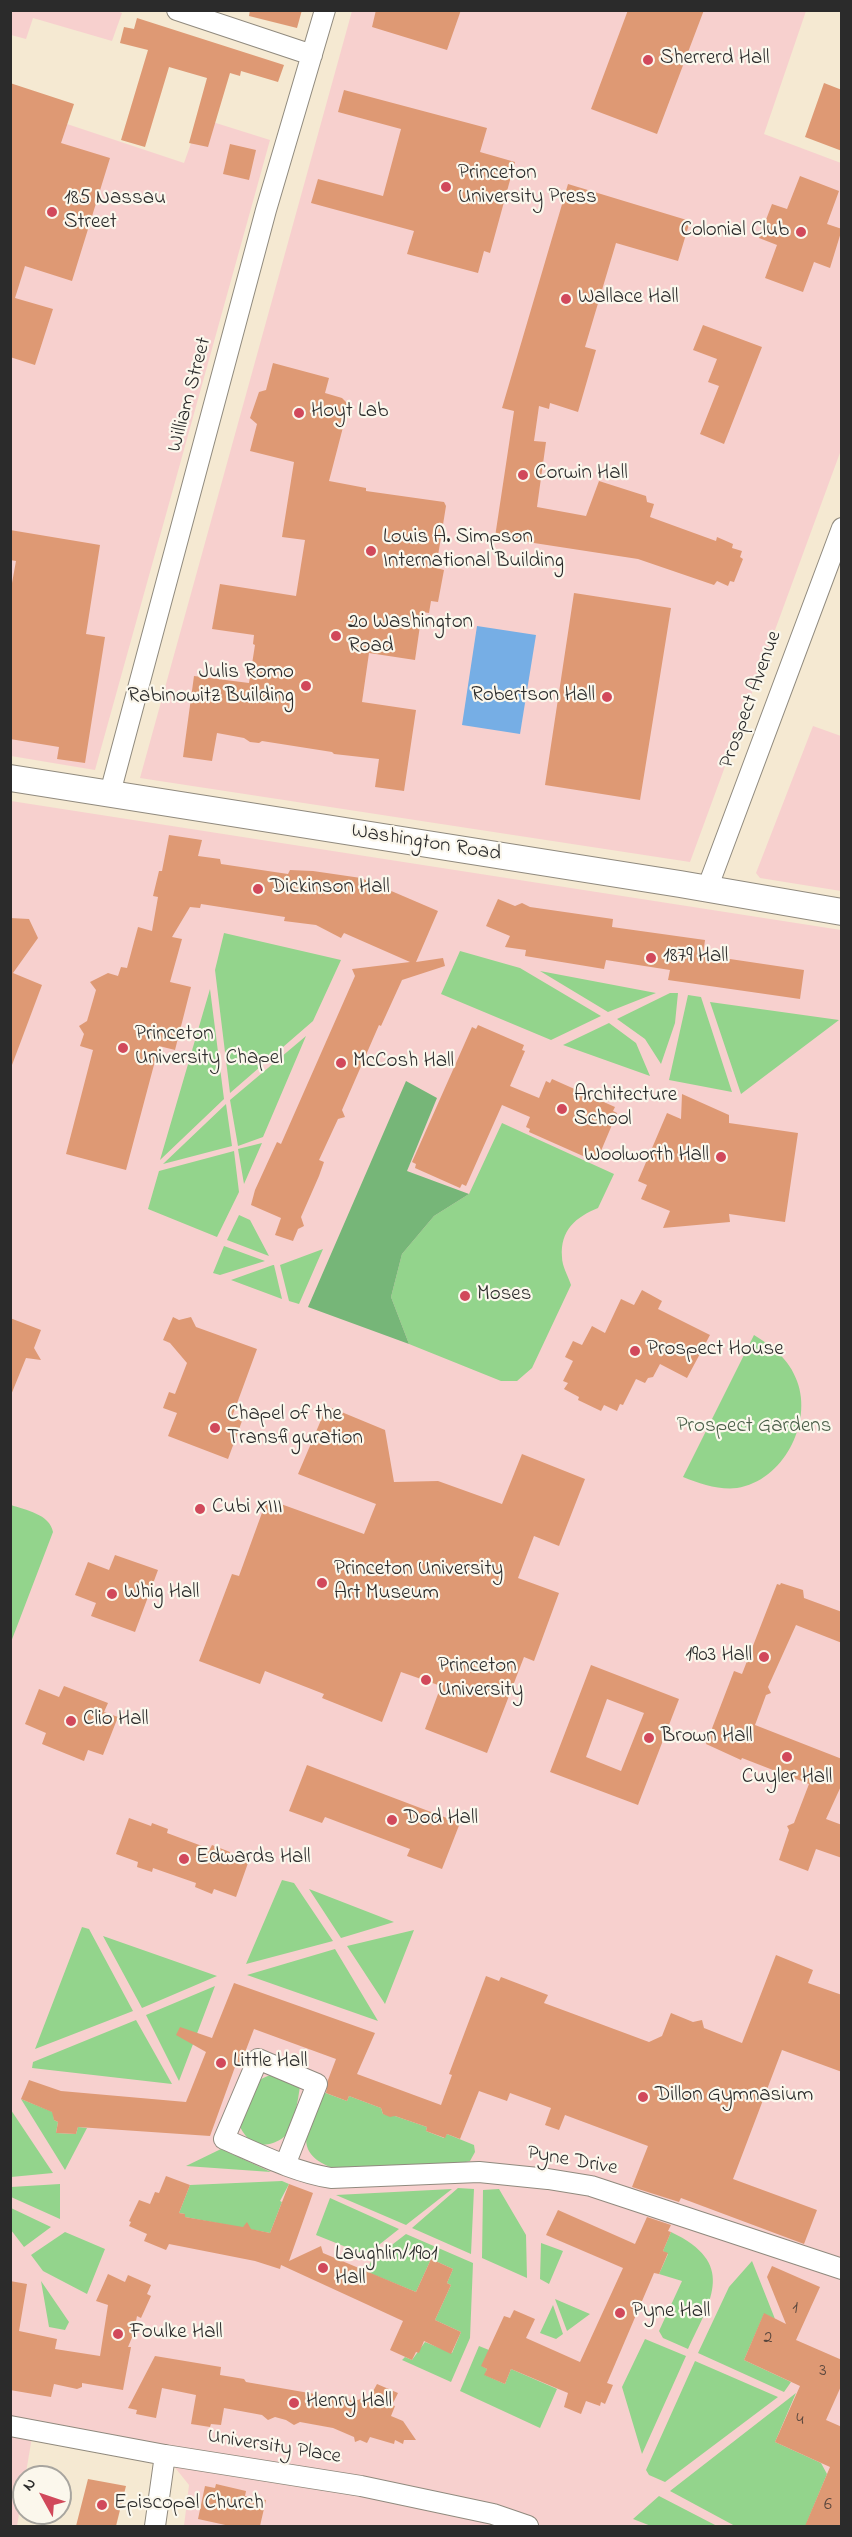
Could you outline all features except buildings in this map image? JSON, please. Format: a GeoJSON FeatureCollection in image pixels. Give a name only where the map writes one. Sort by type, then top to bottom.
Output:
{"type":"FeatureCollection","features":[{"type":"Feature","properties":{"kind":"main road","name":"Washington Road"},"geometry":{"type":"LineString","coordinates":[[10,778],[842,912]]}},
{"type":"Feature","properties":{"kind":"street"},"geometry":{"type":"LineString","coordinates":[[177,10],[312,55]]}},
{"type":"Feature","properties":{"kind":"street","name":"William Street"},"geometry":{"type":"LineString","coordinates":[[110,793],[266,210],[324,10]]}},
{"type":"Feature","properties":{"kind":"street","name":"Prospect Avenue"},"geometry":{"type":"LineString","coordinates":[[707,889],[842,528]]}},
{"type":"Feature","properties":{"kind":"street","name":"Pyne Drive"},"geometry":{"type":"LineString","coordinates":[[285,2165],[317,2084],[258,2059],[224,2139],[285,2165],[313,2175],[331,2178],[479,2172],[591,2186],[842,2269]]}},
{"type":"Feature","properties":{"kind":"street","name":"University Place"},"geometry":{"type":"LineString","coordinates":[[10,2426],[165,2455],[361,2486],[493,2514],[528,2526]]}},
{"type":"Feature","properties":{"kind":"street"},"geometry":{"type":"LineString","coordinates":[[155,2526],[165,2455]]}},
{"type":"Feature","properties":{"kind":"shaded area"},"geometry":{"type":"Polygon","coordinates":[[[115,10],[122,13],[112,41],[33,18],[26,39],[11,35],[11,11],[115,10]]]}},
{"type":"Feature","properties":{"kind":"shaded area"},"geometry":{"type":"Polygon","coordinates":[[[352,11],[806,11],[764,134],[841,163],[841,450],[690,862],[140,778],[352,11]]]}},
{"type":"Feature","properties":{"kind":"shaded area"},"geometry":{"type":"Polygon","coordinates":[[[10,105],[184,163],[200,118],[270,140],[95,770],[11,756],[10,105]]]}},
{"type":"Feature","properties":{"kind":"shaded area"},"geometry":{"type":"Polygon","coordinates":[[[813,726],[841,736],[841,891],[760,878],[756,873],[813,726]]]}},
{"type":"Feature","properties":{"kind":"shaded area","name":"Princeton University"},"geometry":{"type":"Polygon","coordinates":[[[11,801],[841,930],[841,2526],[184,2526],[189,2485],[165,2455],[33,2431],[27,2465],[12,2465],[12,2525],[17,2525],[11,2526],[11,801]]]}},
{"type":"Feature","properties":{"kind":"green space"},"geometry":{"type":"Polygon","coordinates":[[[224,933],[341,960],[313,1021],[230,1093],[215,970],[224,933]]]}},
{"type":"Feature","properties":{"kind":"green space"},"geometry":{"type":"Polygon","coordinates":[[[460,951],[520,968],[601,1016],[551,1040],[441,994],[460,951]]]}},
{"type":"Feature","properties":{"kind":"green space"},"geometry":{"type":"Polygon","coordinates":[[[540,971],[656,993],[608,1012],[540,971]]]}},
{"type":"Feature","properties":{"kind":"green space"},"geometry":{"type":"Polygon","coordinates":[[[210,989],[224,1099],[160,1160],[210,989]]]}},
{"type":"Feature","properties":{"kind":"green space"},"geometry":{"type":"Polygon","coordinates":[[[670,993],[678,993],[675,1023],[661,1064],[645,1039],[617,1019],[670,993]]]}},
{"type":"Feature","properties":{"kind":"green space"},"geometry":{"type":"Polygon","coordinates":[[[688,995],[701,997],[732,1092],[669,1080],[688,995]]]}},
{"type":"Feature","properties":{"kind":"green space"},"geometry":{"type":"Polygon","coordinates":[[[710,1002],[839,1020],[741,1094],[710,1002]]]}},
{"type":"Feature","properties":{"kind":"green space"},"geometry":{"type":"Polygon","coordinates":[[[609,1023],[636,1043],[650,1076],[563,1045],[609,1023]]]}},
{"type":"Feature","properties":{"kind":"green space"},"geometry":{"type":"Polygon","coordinates":[[[306,1036],[263,1137],[238,1146],[230,1100],[306,1036]]]}},
{"type":"Feature","properties":{"kind":"green space"},"geometry":{"type":"Polygon","coordinates":[[[406,1081],[437,1098],[407,1171],[469,1194],[434,1216],[402,1254],[391,1297],[409,1344],[308,1307],[406,1081]]]}},
{"type":"Feature","properties":{"kind":"green space"},"geometry":{"type":"Polygon","coordinates":[[[226,1104],[232,1146],[163,1164],[226,1104]]]}},
{"type":"Feature","properties":{"kind":"green space"},"geometry":{"type":"Polygon","coordinates":[[[502,1123],[614,1174],[598,1208],[576,1220],[567,1232],[562,1248],[562,1260],[571,1285],[532,1368],[517,1381],[501,1381],[409,1344],[391,1297],[402,1254],[434,1216],[469,1194],[502,1123]]]}},
{"type":"Feature","properties":{"kind":"green space"},"geometry":{"type":"Polygon","coordinates":[[[262,1143],[244,1184],[238,1149],[262,1143]]]}},
{"type":"Feature","properties":{"kind":"green space"},"geometry":{"type":"Polygon","coordinates":[[[234,1151],[239,1192],[217,1237],[148,1209],[159,1171],[234,1151]]]}},
{"type":"Feature","properties":{"kind":"green space"},"geometry":{"type":"Polygon","coordinates":[[[239,1215],[250,1220],[269,1256],[227,1240],[239,1215]]]}},
{"type":"Feature","properties":{"kind":"green space"},"geometry":{"type":"Polygon","coordinates":[[[224,1246],[265,1261],[220,1275],[213,1273],[224,1246]]]}},
{"type":"Feature","properties":{"kind":"green space"},"geometry":{"type":"Polygon","coordinates":[[[323,1249],[299,1304],[289,1301],[280,1265],[323,1249]]]}},
{"type":"Feature","properties":{"kind":"green space"},"geometry":{"type":"Polygon","coordinates":[[[273,1265],[282,1299],[231,1280],[273,1265]]]}},
{"type":"Feature","properties":{"kind":"green space","name":"Prospect Gardens"},"geometry":{"type":"Polygon","coordinates":[[[754,1335],[780,1354],[790,1366],[797,1381],[801,1397],[801,1414],[790,1448],[768,1474],[753,1483],[737,1488],[710,1486],[683,1477],[754,1335]]]}},
{"type":"Feature","properties":{"kind":"green space"},"geometry":{"type":"Polygon","coordinates":[[[11,1505],[42,1517],[51,1526],[53,1532],[11,1642],[11,1505]]]}},
{"type":"Feature","properties":{"kind":"green space"},"geometry":{"type":"Polygon","coordinates":[[[282,1880],[294,1883],[333,1941],[246,1964],[282,1880]]]}},
{"type":"Feature","properties":{"kind":"green space"},"geometry":{"type":"Polygon","coordinates":[[[309,1889],[394,1922],[341,1938],[309,1889]]]}},
{"type":"Feature","properties":{"kind":"green space"},"geometry":{"type":"Polygon","coordinates":[[[82,1927],[89,1929],[133,2011],[35,2049],[82,1927]]]}},
{"type":"Feature","properties":{"kind":"green space"},"geometry":{"type":"Polygon","coordinates":[[[414,1930],[385,2004],[347,1946],[414,1930]]]}},
{"type":"Feature","properties":{"kind":"green space"},"geometry":{"type":"Polygon","coordinates":[[[103,1936],[217,1976],[142,2008],[103,1936]]]}},
{"type":"Feature","properties":{"kind":"green space"},"geometry":{"type":"Polygon","coordinates":[[[335,1949],[378,2021],[247,1975],[335,1949]]]}},
{"type":"Feature","properties":{"kind":"green space"},"geometry":{"type":"Polygon","coordinates":[[[215,1986],[179,2081],[146,2015],[215,1986]]]}},
{"type":"Feature","properties":{"kind":"green space"},"geometry":{"type":"Polygon","coordinates":[[[136,2020],[172,2084],[32,2068],[33,2062],[136,2020]]]}},
{"type":"Feature","properties":{"kind":"green space"},"geometry":{"type":"Polygon","coordinates":[[[283,2073],[300,2086],[296,2110],[290,2127],[285,2136],[273,2143],[261,2144],[251,2141],[243,2133],[238,2122],[248,2095],[257,2082],[263,2078],[283,2073]]]}},
{"type":"Feature","properties":{"kind":"green space"},"geometry":{"type":"Polygon","coordinates":[[[323,2092],[347,2101],[349,2096],[381,2108],[383,2114],[427,2127],[426,2131],[444,2138],[447,2134],[474,2145],[475,2152],[470,2161],[462,2163],[333,2168],[311,2154],[307,2145],[309,2126],[323,2092]]]}},
{"type":"Feature","properties":{"kind":"green space"},"geometry":{"type":"Polygon","coordinates":[[[21,2099],[53,2112],[54,2120],[58,2122],[56,2133],[76,2134],[78,2127],[87,2128],[65,2170],[21,2099]]]}},
{"type":"Feature","properties":{"kind":"green space"},"geometry":{"type":"Polygon","coordinates":[[[11,2110],[53,2173],[11,2177],[11,2110]]]}},
{"type":"Feature","properties":{"kind":"green space"},"geometry":{"type":"Polygon","coordinates":[[[221,2149],[271,2172],[186,2166],[221,2149]]]}},
{"type":"Feature","properties":{"kind":"green space"},"geometry":{"type":"Polygon","coordinates":[[[282,2181],[289,2184],[280,2201],[282,2202],[270,2233],[185,2217],[185,2214],[179,2213],[190,2185],[282,2181]]]}},
{"type":"Feature","properties":{"kind":"green space"},"geometry":{"type":"Polygon","coordinates":[[[60,2184],[60,2219],[11,2197],[11,2187],[60,2184]]]}},
{"type":"Feature","properties":{"kind":"green space"},"geometry":{"type":"Polygon","coordinates":[[[458,2188],[474,2189],[471,2254],[412,2228],[458,2188]]]}},
{"type":"Feature","properties":{"kind":"green space"},"geometry":{"type":"Polygon","coordinates":[[[452,2189],[406,2225],[336,2195],[452,2189]]]}},
{"type":"Feature","properties":{"kind":"green space"},"geometry":{"type":"Polygon","coordinates":[[[499,2189],[526,2235],[527,2278],[482,2258],[483,2190],[499,2189]]]}},
{"type":"Feature","properties":{"kind":"green space"},"geometry":{"type":"Polygon","coordinates":[[[330,2198],[399,2229],[366,2255],[316,2235],[330,2198]]]}},
{"type":"Feature","properties":{"kind":"green space"},"geometry":{"type":"Polygon","coordinates":[[[10,2208],[51,2227],[24,2247],[11,2230],[10,2208]]]}},
{"type":"Feature","properties":{"kind":"green space"},"geometry":{"type":"Polygon","coordinates":[[[65,2232],[105,2249],[87,2294],[43,2271],[31,2255],[65,2232]]]}},
{"type":"Feature","properties":{"kind":"green space"},"geometry":{"type":"Polygon","coordinates":[[[671,2232],[691,2244],[704,2256],[711,2269],[713,2283],[710,2298],[688,2349],[663,2338],[659,2331],[682,2281],[659,2274],[668,2254],[663,2251],[671,2232]]]}},
{"type":"Feature","properties":{"kind":"green space"},"geometry":{"type":"Polygon","coordinates":[[[406,2234],[473,2263],[470,2338],[451,2382],[402,2360],[405,2357],[412,2360],[425,2342],[452,2353],[461,2332],[435,2320],[451,2285],[447,2283],[453,2269],[431,2259],[416,2292],[367,2272],[371,2261],[406,2234]]]}},
{"type":"Feature","properties":{"kind":"green space"},"geometry":{"type":"Polygon","coordinates":[[[541,2243],[563,2251],[549,2284],[540,2279],[541,2243]]]}},
{"type":"Feature","properties":{"kind":"green space"},"geometry":{"type":"Polygon","coordinates":[[[752,2261],[775,2319],[764,2314],[744,2360],[791,2382],[784,2392],[698,2353],[729,2287],[752,2261]]]}},
{"type":"Feature","properties":{"kind":"green space"},"geometry":{"type":"Polygon","coordinates":[[[41,2281],[69,2322],[65,2330],[49,2327],[41,2281]]]}},
{"type":"Feature","properties":{"kind":"green space"},"geometry":{"type":"Polygon","coordinates":[[[555,2299],[590,2314],[567,2331],[555,2299]]]}},
{"type":"Feature","properties":{"kind":"green space"},"geometry":{"type":"Polygon","coordinates":[[[553,2305],[563,2334],[556,2339],[540,2333],[553,2305]]]}},
{"type":"Feature","properties":{"kind":"green space"},"geometry":{"type":"Polygon","coordinates":[[[645,2339],[686,2356],[642,2454],[622,2387],[645,2339]]]}},
{"type":"Feature","properties":{"kind":"green space"},"geometry":{"type":"Polygon","coordinates":[[[479,2346],[489,2350],[482,2366],[487,2369],[485,2375],[505,2384],[511,2369],[557,2389],[540,2428],[460,2391],[479,2346]]]}},
{"type":"Feature","properties":{"kind":"green space"},"geometry":{"type":"Polygon","coordinates":[[[695,2361],[778,2397],[665,2482],[649,2475],[646,2470],[695,2361]]]}},
{"type":"Feature","properties":{"kind":"green space"},"geometry":{"type":"Polygon","coordinates":[[[796,2393],[775,2442],[821,2463],[827,2474],[807,2522],[814,2526],[735,2526],[670,2491],[796,2393]]]}},
{"type":"Feature","properties":{"kind":"green space"},"geometry":{"type":"Polygon","coordinates":[[[659,2496],[717,2526],[651,2526],[633,2519],[659,2496]]]}},
{"type":"Feature","properties":{"kind":"water"},"geometry":{"type":"Polygon","coordinates":[[[477,626],[536,635],[520,734],[462,725],[477,626]]]}},
{"type":"Feature","properties":{"kind":"place","name":"Sherrerd Hall"},"geometry":{"type":"Point","coordinates":[648,60]}},
{"type":"Feature","properties":{"kind":"place","name":"Princeton University Press"},"geometry":{"type":"Point","coordinates":[446,187]}},
{"type":"Feature","properties":{"kind":"place","name":"185 Nassau Street"},"geometry":{"type":"Point","coordinates":[52,212]}},
{"type":"Feature","properties":{"kind":"place","name":"Colonial Club"},"geometry":{"type":"Point","coordinates":[801,232]}},
{"type":"Feature","properties":{"kind":"place","name":"Wallace Hall"},"geometry":{"type":"Point","coordinates":[566,299]}},
{"type":"Feature","properties":{"kind":"place","name":"Hoyt Lab"},"geometry":{"type":"Point","coordinates":[299,413]}},
{"type":"Feature","properties":{"kind":"place","name":"Corwin Hall"},"geometry":{"type":"Point","coordinates":[523,475]}},
{"type":"Feature","properties":{"kind":"place","name":"Louis A. Simpson International Building"},"geometry":{"type":"Point","coordinates":[371,551]}},
{"type":"Feature","properties":{"kind":"place","name":"20 Washington Road"},"geometry":{"type":"Point","coordinates":[336,636]}},
{"type":"Feature","properties":{"kind":"place","name":"Julis Romo Rabinowitz Building"},"geometry":{"type":"Point","coordinates":[306,686]}},
{"type":"Feature","properties":{"kind":"place","name":"Robertson Hall"},"geometry":{"type":"Point","coordinates":[607,697]}},
{"type":"Feature","properties":{"kind":"place","name":"Dickinson Hall"},"geometry":{"type":"Point","coordinates":[258,889]}},
{"type":"Feature","properties":{"kind":"place","name":"1879 Hall"},"geometry":{"type":"Point","coordinates":[651,958]}},
{"type":"Feature","properties":{"kind":"place","name":"Princeton University Chapel"},"geometry":{"type":"Point","coordinates":[123,1048]}},
{"type":"Feature","properties":{"kind":"place","name":"McCosh Hall"},"geometry":{"type":"Point","coordinates":[341,1063]}},
{"type":"Feature","properties":{"kind":"place","name":"Architecture School"},"geometry":{"type":"Point","coordinates":[562,1109]}},
{"type":"Feature","properties":{"kind":"place","name":"Woolworth Hall"},"geometry":{"type":"Point","coordinates":[721,1157]}},
{"type":"Feature","properties":{"kind":"place","name":"Moses"},"geometry":{"type":"Point","coordinates":[465,1296]}},
{"type":"Feature","properties":{"kind":"place","name":"Prospect House"},"geometry":{"type":"Point","coordinates":[635,1351]}},
{"type":"Feature","properties":{"kind":"place","name":"Chapel of the Transfiguration"},"geometry":{"type":"Point","coordinates":[215,1428]}},
{"type":"Feature","properties":{"kind":"place","name":"Cubi XIII"},"geometry":{"type":"Point","coordinates":[200,1509]}},
{"type":"Feature","properties":{"kind":"place","name":"Princeton University Art Museum"},"geometry":{"type":"Point","coordinates":[322,1583]}},
{"type":"Feature","properties":{"kind":"place","name":"Whig Hall"},"geometry":{"type":"Point","coordinates":[112,1594]}},
{"type":"Feature","properties":{"kind":"place","name":"1903 Hall"},"geometry":{"type":"Point","coordinates":[764,1657]}},
{"type":"Feature","properties":{"kind":"place","name":"Princeton University"},"geometry":{"type":"Point","coordinates":[426,1680]}},
{"type":"Feature","properties":{"kind":"place","name":"Clio Hall"},"geometry":{"type":"Point","coordinates":[71,1721]}},
{"type":"Feature","properties":{"kind":"place","name":"Brown Hall"},"geometry":{"type":"Point","coordinates":[649,1738]}},
{"type":"Feature","properties":{"kind":"place","name":"Cuyler Hall"},"geometry":{"type":"Point","coordinates":[787,1757]}},
{"type":"Feature","properties":{"kind":"place","name":"Dod Hall"},"geometry":{"type":"Point","coordinates":[392,1820]}},
{"type":"Feature","properties":{"kind":"place","name":"Edwards Hall"},"geometry":{"type":"Point","coordinates":[184,1859]}},
{"type":"Feature","properties":{"kind":"place","name":"Little Hall"},"geometry":{"type":"Point","coordinates":[221,2063]}},
{"type":"Feature","properties":{"kind":"place","name":"Dillon Gymnasium"},"geometry":{"type":"Point","coordinates":[643,2097]}},
{"type":"Feature","properties":{"kind":"place","name":"Laughlin/1901 Hall"},"geometry":{"type":"Point","coordinates":[323,2268]}},
{"type":"Feature","properties":{"kind":"place","name":"Pyne Hall"},"geometry":{"type":"Point","coordinates":[620,2313]}},
{"type":"Feature","properties":{"kind":"place","name":"Foulke Hall"},"geometry":{"type":"Point","coordinates":[118,2334]}},
{"type":"Feature","properties":{"kind":"place","name":"Henry Hall"},"geometry":{"type":"Point","coordinates":[294,2403]}},
{"type":"Feature","properties":{"kind":"place","name":"Episcopal Church"},"geometry":{"type":"Point","coordinates":[102,2505]}}]}
